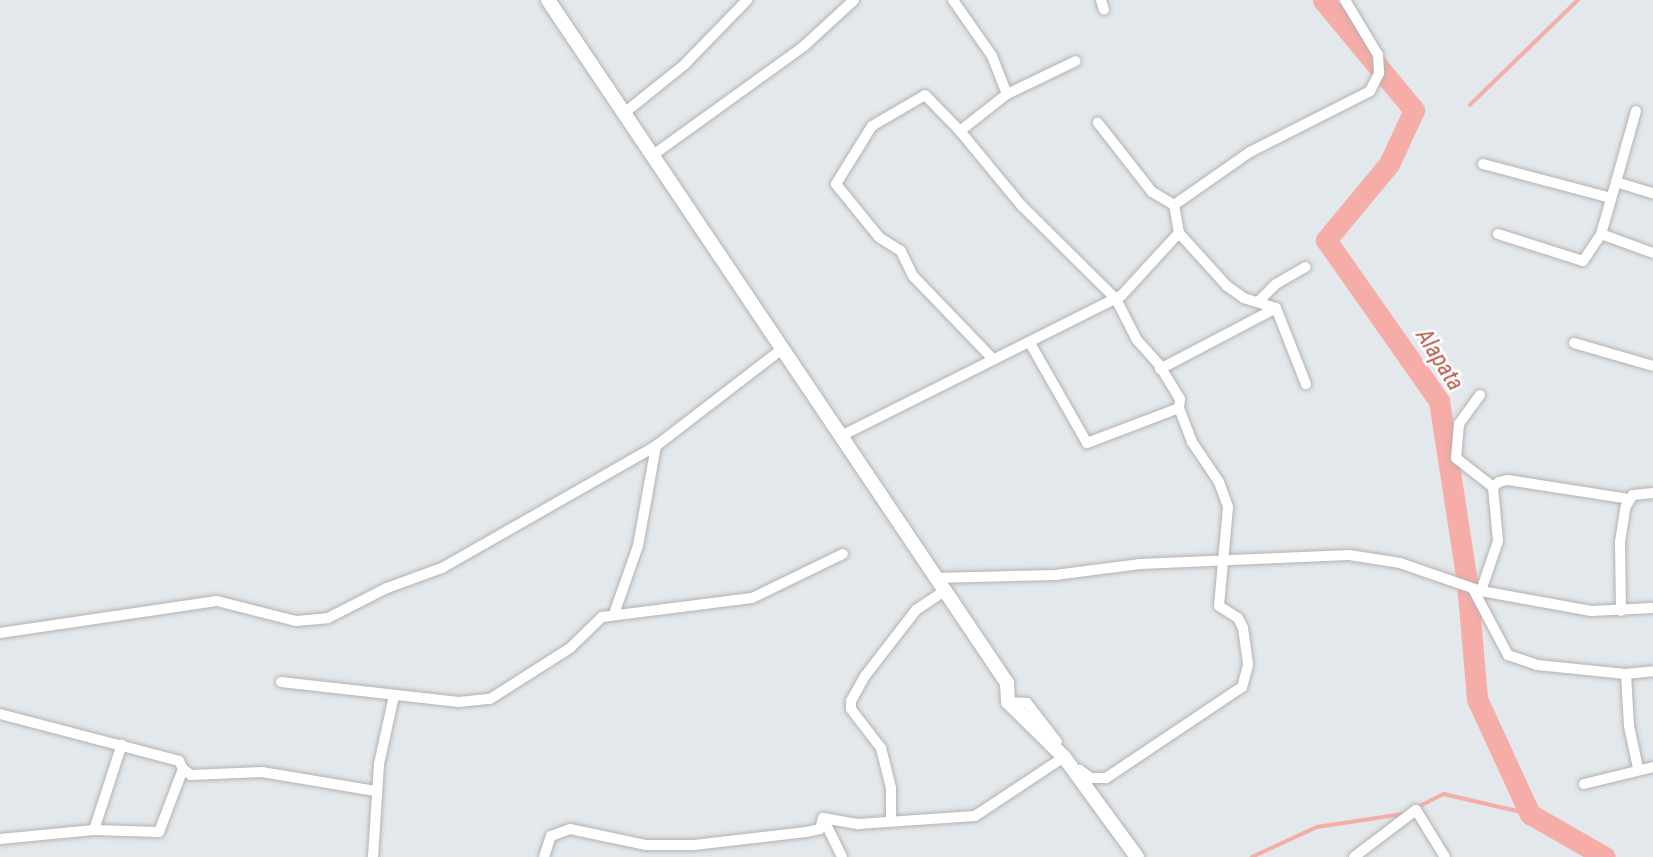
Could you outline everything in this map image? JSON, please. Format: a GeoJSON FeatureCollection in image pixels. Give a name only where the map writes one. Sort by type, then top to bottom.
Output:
{"type":"FeatureCollection","features":[{"type":"Feature","properties":{"kind":"main road"},"geometry":{"type":"LineString","coordinates":[[548,0],[782,349],[843,435],[943,592],[1007,683],[1008,702],[1064,757],[1137,857]]}},
{"type":"Feature","properties":{"kind":"street"},"geometry":{"type":"LineString","coordinates":[[623,114],[684,65],[747,0]]}},
{"type":"Feature","properties":{"kind":"street"},"geometry":{"type":"LineString","coordinates":[[653,155],[747,90],[854,0]]}},
{"type":"Feature","properties":{"kind":"street"},"geometry":{"type":"LineString","coordinates":[[953,0],[992,56],[1007,94]]}},
{"type":"Feature","properties":{"kind":"street"},"geometry":{"type":"LineString","coordinates":[[1174,205],[1251,152],[1370,91],[1380,73],[1378,55],[1345,0]]}},
{"type":"Feature","properties":{"kind":"street"},"geometry":{"type":"LineString","coordinates":[[960,131],[1007,94],[1076,61]]}},
{"type":"Feature","properties":{"kind":"street"},"geometry":{"type":"LineString","coordinates":[[991,357],[913,276],[901,251],[879,237],[836,184],[872,126],[925,95],[960,131],[1021,205],[1116,299],[1137,340],[1180,399],[1179,408],[1228,507],[1219,606],[1238,618],[1243,628],[1248,665],[1242,687],[1143,757],[1106,778],[1084,776],[1027,703],[1008,702]]}},
{"type":"Feature","properties":{"kind":"street"},"geometry":{"type":"LineString","coordinates":[[1498,234],[1583,261],[1601,234],[1636,111]]}},
{"type":"Feature","properties":{"kind":"street"},"geometry":{"type":"LineString","coordinates":[[1098,122],[1152,192],[1174,205],[1179,233],[1227,285],[1258,302],[1276,308]]}},
{"type":"Feature","properties":{"kind":"street"},"geometry":{"type":"LineString","coordinates":[[1483,164],[1611,198]]}},
{"type":"Feature","properties":{"kind":"street"},"geometry":{"type":"LineString","coordinates":[[1616,182],[1653,193]]}},
{"type":"Feature","properties":{"kind":"street"},"geometry":{"type":"LineString","coordinates":[[843,435],[991,357],[1030,343],[1116,299],[1179,233]]}},
{"type":"Feature","properties":{"kind":"street"},"geometry":{"type":"LineString","coordinates":[[1601,234],[1653,253]]}},
{"type":"Feature","properties":{"kind":"street"},"geometry":{"type":"LineString","coordinates":[[1258,302],[1276,284],[1306,267]]}},
{"type":"Feature","properties":{"kind":"street"},"geometry":{"type":"LineString","coordinates":[[1160,369],[1276,308]]}},
{"type":"Feature","properties":{"kind":"street"},"geometry":{"type":"LineString","coordinates":[[1276,308],[1306,384]]}},
{"type":"Feature","properties":{"kind":"street"},"geometry":{"type":"LineString","coordinates":[[1030,343],[1087,443],[1179,408]]}},
{"type":"Feature","properties":{"kind":"street"},"geometry":{"type":"LineString","coordinates":[[1574,343],[1653,366]]}},
{"type":"Feature","properties":{"kind":"street"},"geometry":{"type":"LineString","coordinates":[[0,633],[217,601],[296,621],[328,618],[387,587],[442,568],[656,446],[782,349]]}},
{"type":"Feature","properties":{"kind":"street"},"geometry":{"type":"LineString","coordinates":[[1480,395],[1459,424],[1456,458],[1493,487],[1499,541],[1477,590],[1508,655],[1537,665],[1626,674],[1653,671]]}},
{"type":"Feature","properties":{"kind":"street"},"geometry":{"type":"LineString","coordinates":[[614,614],[638,546],[656,446]]}},
{"type":"Feature","properties":{"kind":"street"},"geometry":{"type":"LineString","coordinates":[[1493,487],[1508,480],[1629,499],[1653,493]]}},
{"type":"Feature","properties":{"kind":"street"},"geometry":{"type":"LineString","coordinates":[[1621,611],[1620,542],[1629,499]]}},
{"type":"Feature","properties":{"kind":"street"},"geometry":{"type":"LineString","coordinates":[[281,682],[458,702],[490,699],[570,648],[602,617],[714,606],[752,598],[843,554]]}},
{"type":"Feature","properties":{"kind":"street"},"geometry":{"type":"LineString","coordinates":[[934,578],[1055,575],[1112,566],[1349,555],[1400,563],[1477,590],[1591,611],[1653,608]]}},
{"type":"Feature","properties":{"kind":"street"},"geometry":{"type":"LineString","coordinates":[[891,820],[891,788],[881,748],[851,709],[852,701],[865,676],[916,610],[943,592]]}},
{"type":"Feature","properties":{"kind":"street"},"geometry":{"type":"LineString","coordinates":[[1626,674],[1628,715],[1638,768]]}},
{"type":"Feature","properties":{"kind":"street"},"geometry":{"type":"LineString","coordinates":[[373,857],[375,791],[394,696]]}},
{"type":"Feature","properties":{"kind":"street"},"geometry":{"type":"LineString","coordinates":[[0,714],[178,759],[183,769],[191,775],[262,772],[375,791]]}},
{"type":"Feature","properties":{"kind":"street"},"geometry":{"type":"LineString","coordinates":[[94,830],[122,744]]}},
{"type":"Feature","properties":{"kind":"street"},"geometry":{"type":"LineString","coordinates":[[823,818],[841,824],[983,813],[1064,757]]}},
{"type":"Feature","properties":{"kind":"street"},"geometry":{"type":"LineString","coordinates":[[1584,784],[1638,768],[1653,767]]}},
{"type":"Feature","properties":{"kind":"street"},"geometry":{"type":"LineString","coordinates":[[0,839],[94,830],[157,834],[183,769]]}},
{"type":"Feature","properties":{"kind":"street"},"geometry":{"type":"LineString","coordinates":[[1354,857],[1416,810],[1445,857]]}},
{"type":"Feature","properties":{"kind":"street"},"geometry":{"type":"LineString","coordinates":[[544,857],[551,836],[570,828],[646,845],[694,845],[806,832],[820,829],[823,818]]}},
{"type":"Feature","properties":{"kind":"street"},"geometry":{"type":"LineString","coordinates":[[823,818],[842,857]]}},
{"type":"Feature","properties":{"kind":"waterway","name":"Alapata"},"geometry":{"type":"LineString","coordinates":[[1323,0],[1414,110],[1389,164],[1326,240],[1439,401],[1467,582],[1477,699],[1530,814],[1605,857]]}},
{"type":"Feature","properties":{"kind":"waterway"},"geometry":{"type":"LineString","coordinates":[[1470,105],[1578,0]]}},
{"type":"Feature","properties":{"kind":"waterway"},"geometry":{"type":"LineString","coordinates":[[1416,808],[1444,794],[1530,814]]}},
{"type":"Feature","properties":{"kind":"waterway"},"geometry":{"type":"LineString","coordinates":[[1252,857],[1317,827],[1403,814]]}}]}
